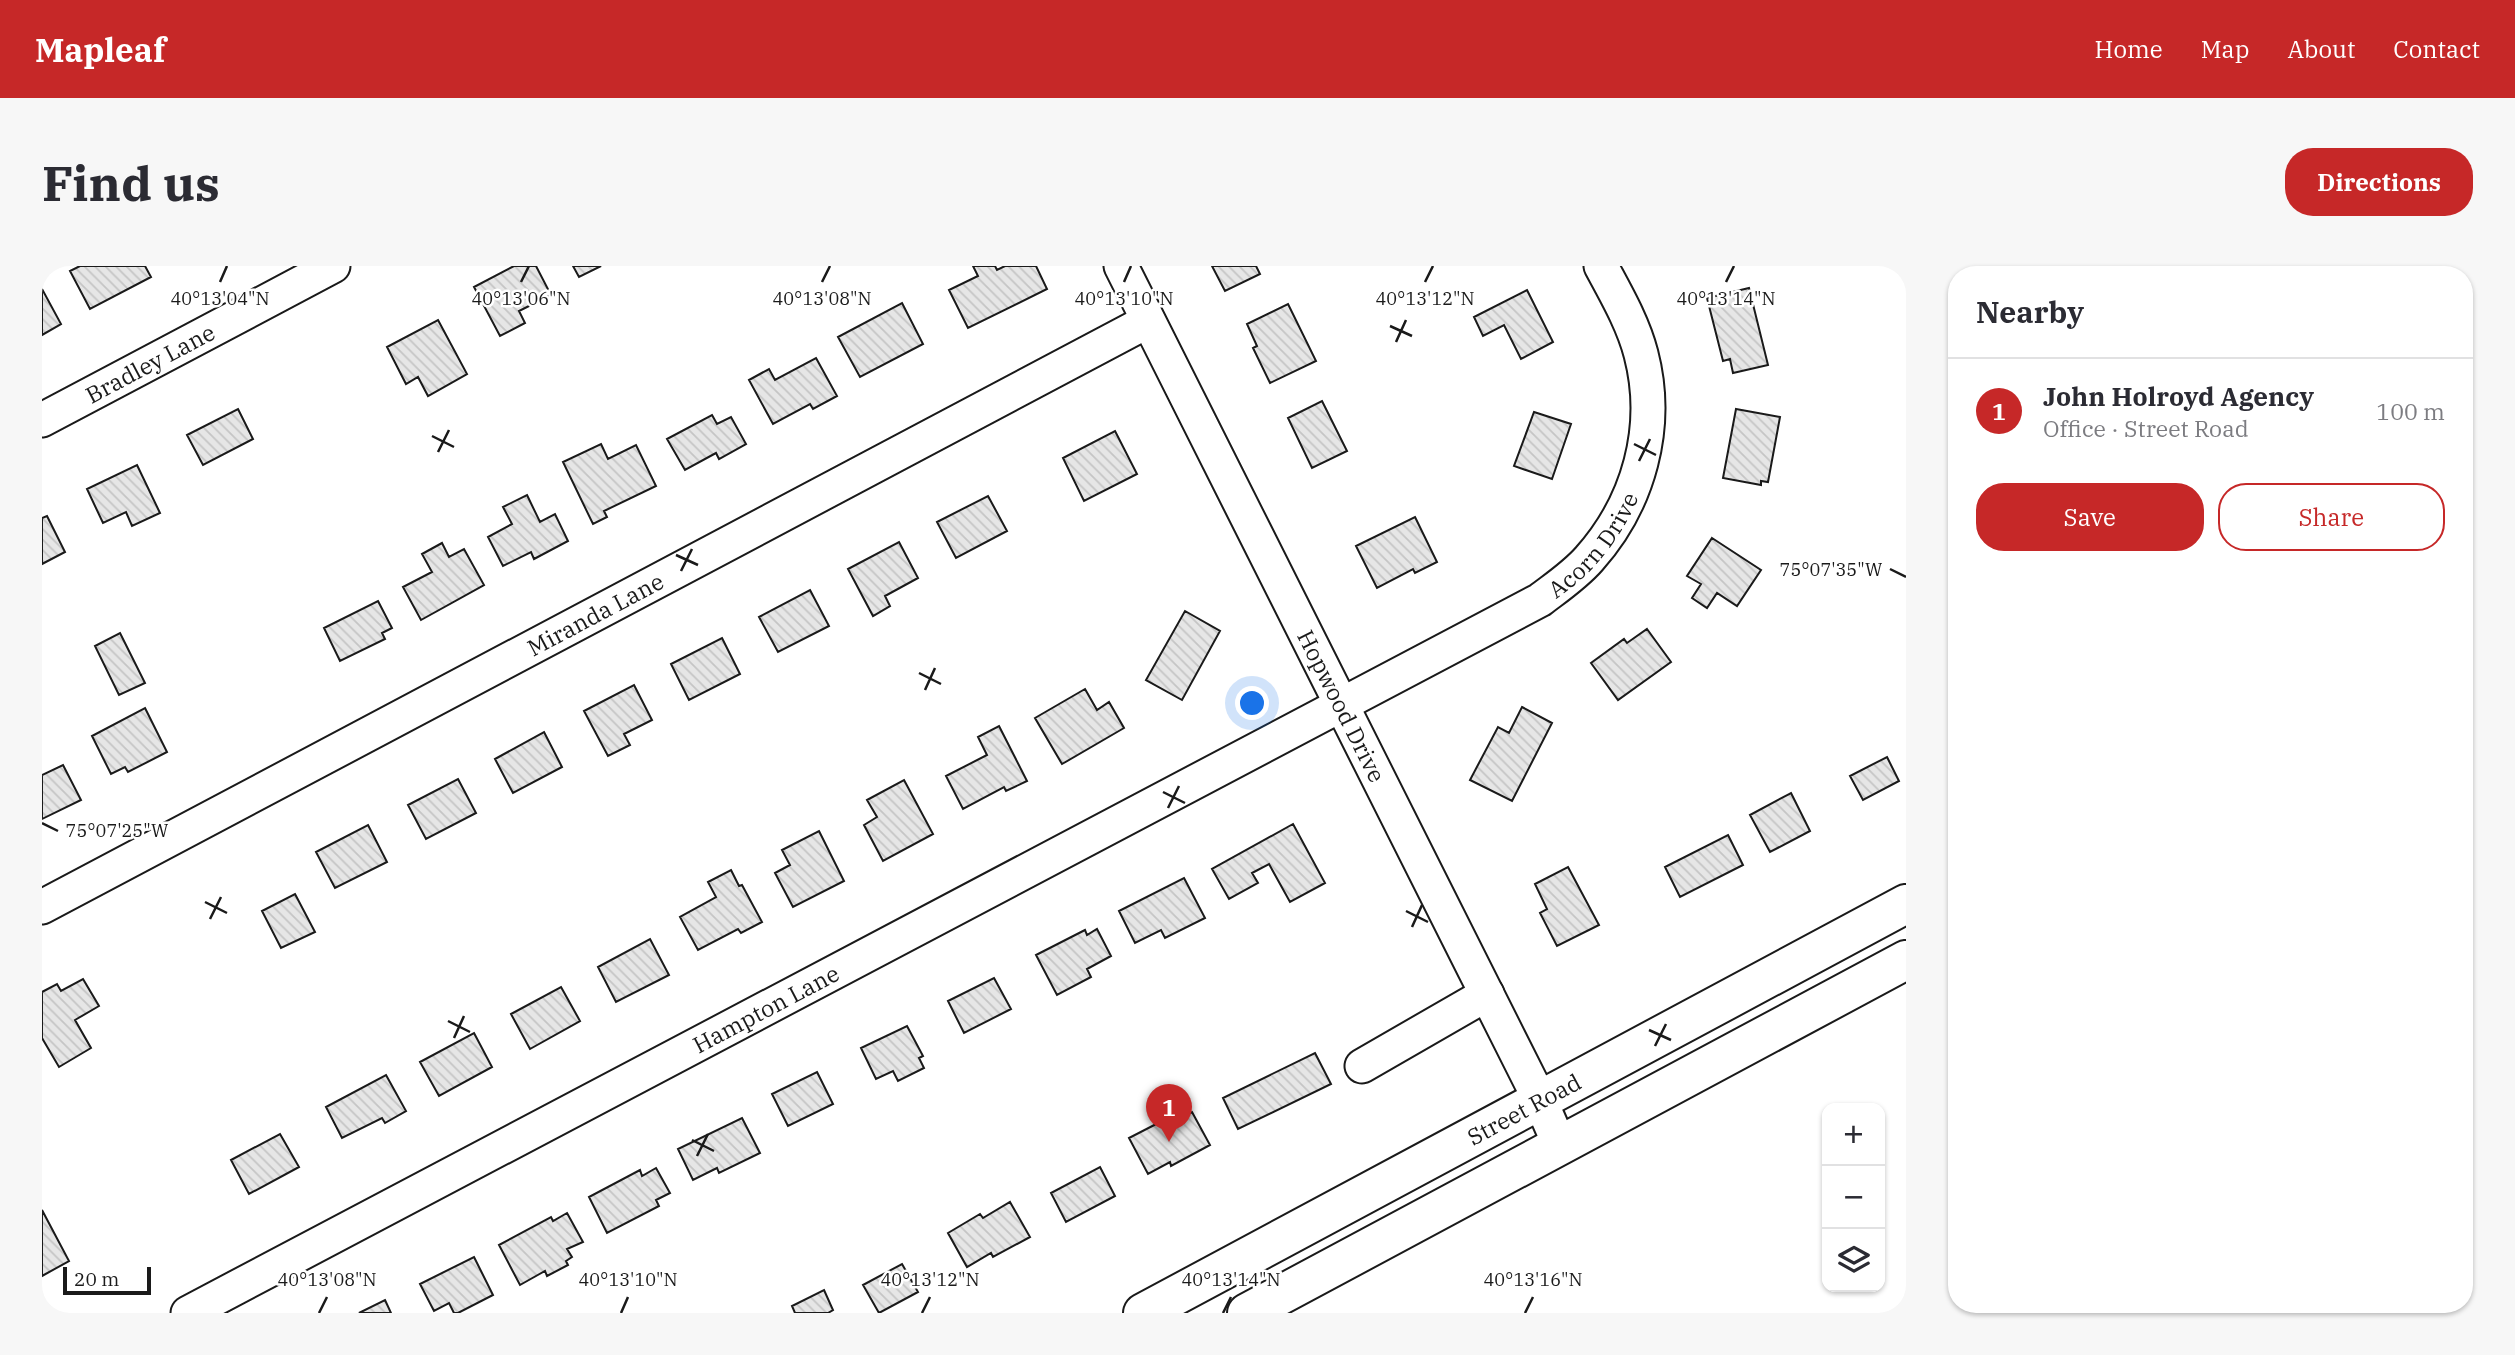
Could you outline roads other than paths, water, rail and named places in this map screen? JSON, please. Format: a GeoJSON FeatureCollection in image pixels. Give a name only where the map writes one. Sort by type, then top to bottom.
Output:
{"type":"FeatureCollection","features":[{"type":"Feature","properties":{"kind":"main road","name":"Street Road"},"geometry":{"type":"LineString","coordinates":[[1143,1313],[1906,904]]}},
{"type":"Feature","properties":{"kind":"main road"},"geometry":{"type":"LineString","coordinates":[[1247,1313],[1906,960]]}},
{"type":"Feature","properties":{"kind":"street","name":"Bradley Lane"},"geometry":{"type":"LineString","coordinates":[[42,420],[332,266]]}},
{"type":"Feature","properties":{"kind":"street","name":"Hopwood Drive"},"geometry":{"type":"LineString","coordinates":[[1121,266],[1540,1100],[1560,1146]]}},
{"type":"Feature","properties":{"kind":"street","name":"Acorn Drive"},"geometry":{"type":"LineString","coordinates":[[1340,703],[1540,600],[1588,561],[1608,537],[1629,500],[1643,457],[1648,427],[1647,382],[1641,352],[1631,324],[1601,266]]}},
{"type":"Feature","properties":{"kind":"street","name":"Miranda Lane"},"geometry":{"type":"LineString","coordinates":[[42,907],[1148,321]]}},
{"type":"Feature","properties":{"kind":"street","name":"Hampton Lane"},"geometry":{"type":"LineString","coordinates":[[188,1313],[1340,703]]}},
{"type":"Feature","properties":{"kind":"street"},"geometry":{"type":"LineString","coordinates":[[1362,1066],[1487,994]]}},
{"type":"Feature","properties":{"kind":"place","name":"John Holroyd Agency"},"geometry":{"type":"Point","coordinates":[1169,1142]}}]}
